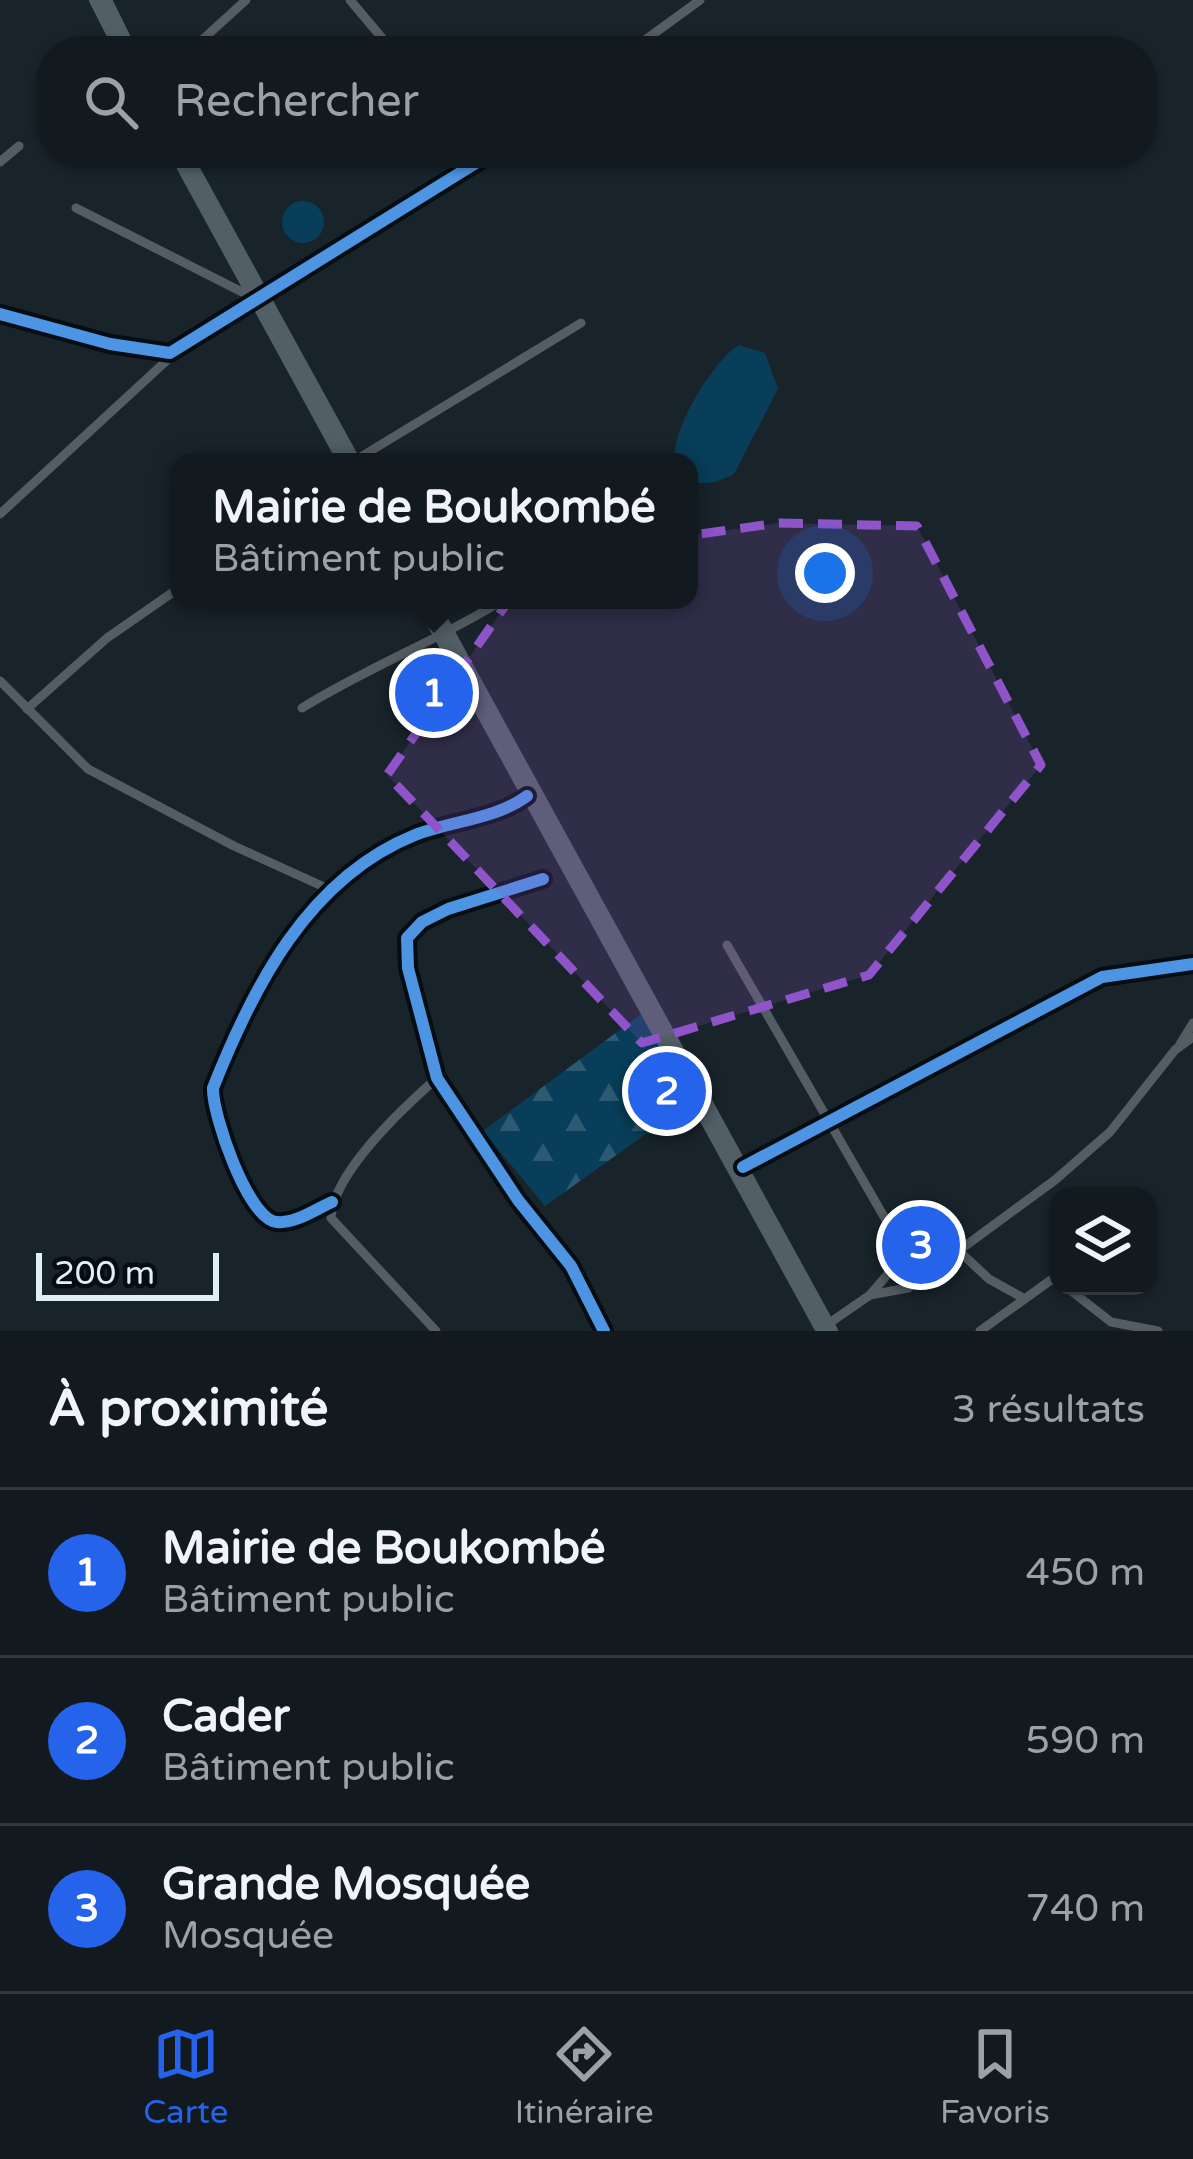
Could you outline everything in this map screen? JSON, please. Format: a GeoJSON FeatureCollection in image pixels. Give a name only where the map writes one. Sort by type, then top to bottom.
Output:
{"type":"FeatureCollection","features":[{"type":"Feature","properties":{"kind":"main road"},"geometry":{"type":"LineString","coordinates":[[95,0],[113,36]]}},
{"type":"Feature","properties":{"kind":"main road"},"geometry":{"type":"LineString","coordinates":[[106,0],[124,36]]}},
{"type":"Feature","properties":{"kind":"main road"},"geometry":{"type":"LineString","coordinates":[[183,168],[339,453]]}},
{"type":"Feature","properties":{"kind":"main road"},"geometry":{"type":"LineString","coordinates":[[192,168],[252,294],[349,453]]}},
{"type":"Feature","properties":{"kind":"main road"},"geometry":{"type":"LineString","coordinates":[[426,609],[823,1329]]}},
{"type":"Feature","properties":{"kind":"main road"},"geometry":{"type":"LineString","coordinates":[[434,609],[442,631]]}},
{"type":"Feature","properties":{"kind":"main road"},"geometry":{"type":"LineString","coordinates":[[523,780],[743,1166],[823,1329]]}},
{"type":"Feature","properties":{"kind":"street"},"geometry":{"type":"LineString","coordinates":[[206,36],[246,0]]}},
{"type":"Feature","properties":{"kind":"street"},"geometry":{"type":"LineString","coordinates":[[350,0],[380,36]]}},
{"type":"Feature","properties":{"kind":"street"},"geometry":{"type":"LineString","coordinates":[[651,36],[700,0]]}},
{"type":"Feature","properties":{"kind":"street"},"geometry":{"type":"LineString","coordinates":[[0,162],[19,146]]}},
{"type":"Feature","properties":{"kind":"street"},"geometry":{"type":"LineString","coordinates":[[462,168],[464,172]]}},
{"type":"Feature","properties":{"kind":"street"},"geometry":{"type":"LineString","coordinates":[[0,514],[180,349],[252,294],[470,168]]}},
{"type":"Feature","properties":{"kind":"street"},"geometry":{"type":"LineString","coordinates":[[76,208],[252,294]]}},
{"type":"Feature","properties":{"kind":"street"},"geometry":{"type":"LineString","coordinates":[[0,314],[110,344],[170,353],[180,349]]}},
{"type":"Feature","properties":{"kind":"street"},"geometry":{"type":"LineString","coordinates":[[367,453],[581,322]]}},
{"type":"Feature","properties":{"kind":"street"},"geometry":{"type":"LineString","coordinates":[[27,709],[106,638],[170,594]]}},
{"type":"Feature","properties":{"kind":"street"},"geometry":{"type":"LineString","coordinates":[[302,708],[442,631],[462,628],[490,609]]}},
{"type":"Feature","properties":{"kind":"street"},"geometry":{"type":"LineString","coordinates":[[0,681],[88,769],[234,847],[333,891]]}},
{"type":"Feature","properties":{"kind":"street"},"geometry":{"type":"LineString","coordinates":[[437,1078],[381,1133],[332,1202],[292,1220],[275,1222],[261,1214],[239,1174],[212,1102],[212,1088],[281,945],[333,891],[410,837],[503,811],[523,780]]}},
{"type":"Feature","properties":{"kind":"street"},"geometry":{"type":"LineString","coordinates":[[543,879],[422,922],[407,938],[409,968],[437,1078],[518,1200],[571,1266],[604,1331]]}},
{"type":"Feature","properties":{"kind":"street"},"geometry":{"type":"LineString","coordinates":[[727,945],[827,1124],[881,1206],[902,1256],[920,1279]]}},
{"type":"Feature","properties":{"kind":"street"},"geometry":{"type":"LineString","coordinates":[[743,1166],[1102,976],[1193,964]]}},
{"type":"Feature","properties":{"kind":"street"},"geometry":{"type":"LineString","coordinates":[[870,1294],[908,1288],[1049,1184],[1110,1132],[1193,1023]]}},
{"type":"Feature","properties":{"kind":"street"},"geometry":{"type":"LineString","coordinates":[[1178,1048],[1193,1037]]}},
{"type":"Feature","properties":{"kind":"street"},"geometry":{"type":"LineString","coordinates":[[1049,1184],[1052,1187]]}},
{"type":"Feature","properties":{"kind":"street"},"geometry":{"type":"LineString","coordinates":[[332,1202],[331,1218],[436,1331]]}},
{"type":"Feature","properties":{"kind":"street"},"geometry":{"type":"LineString","coordinates":[[959,1251],[989,1279],[1023,1298]]}},
{"type":"Feature","properties":{"kind":"street"},"geometry":{"type":"LineString","coordinates":[[823,1329],[870,1294],[902,1256]]}},
{"type":"Feature","properties":{"kind":"street"},"geometry":{"type":"LineString","coordinates":[[980,1331],[1049,1283]]}},
{"type":"Feature","properties":{"kind":"street"},"geometry":{"type":"LineString","coordinates":[[1077,1295],[1112,1322],[1159,1331]]}},
{"type":"Feature","properties":{"kind":"highlighted area"},"geometry":{"type":"Polygon","coordinates":[[[779,523],[917,526],[1041,765],[869,975],[642,1043],[387,775],[540,556],[779,523]]]}},
{"type":"Feature","properties":{"kind":"green space"},"geometry":{"type":"Polygon","coordinates":[[[303,201],[318,207],[324,222],[318,237],[303,243],[288,237],[282,222],[288,207],[303,201]]]}},
{"type":"Feature","properties":{"kind":"green space"},"geometry":{"type":"Polygon","coordinates":[[[739,345],[765,353],[778,389],[734,474],[698,482],[698,453],[675,450],[686,416],[739,345]]]}},
{"type":"Feature","properties":{"kind":"green space"},"geometry":{"type":"Polygon","coordinates":[[[644,1012],[688,1104],[545,1206],[483,1131],[644,1012]]]}},
{"type":"Feature","properties":{"kind":"cycle path"},"geometry":{"type":"LineString","coordinates":[[0,314],[110,344],[170,353],[468,168]]}},
{"type":"Feature","properties":{"kind":"cycle path"},"geometry":{"type":"LineString","coordinates":[[332,1202],[277,1222],[255,1204],[234,1164],[213,1088],[246,1012],[289,940],[344,878],[415,835],[487,815],[527,796]]}},
{"type":"Feature","properties":{"kind":"cycle path"},"geometry":{"type":"LineString","coordinates":[[543,879],[422,922],[407,938],[408,968],[437,1078],[518,1200],[571,1266],[604,1331]]}},
{"type":"Feature","properties":{"kind":"cycle path"},"geometry":{"type":"LineString","coordinates":[[743,1167],[1102,977],[1193,964]]}},
{"type":"Feature","properties":{"kind":"place","name":"Mairie de Boukombé"},"geometry":{"type":"Point","coordinates":[434,693]}},
{"type":"Feature","properties":{"kind":"place","name":"Cader"},"geometry":{"type":"Point","coordinates":[667,1091]}},
{"type":"Feature","properties":{"kind":"place","name":"Grande Mosquée"},"geometry":{"type":"Point","coordinates":[921,1245]}}]}
